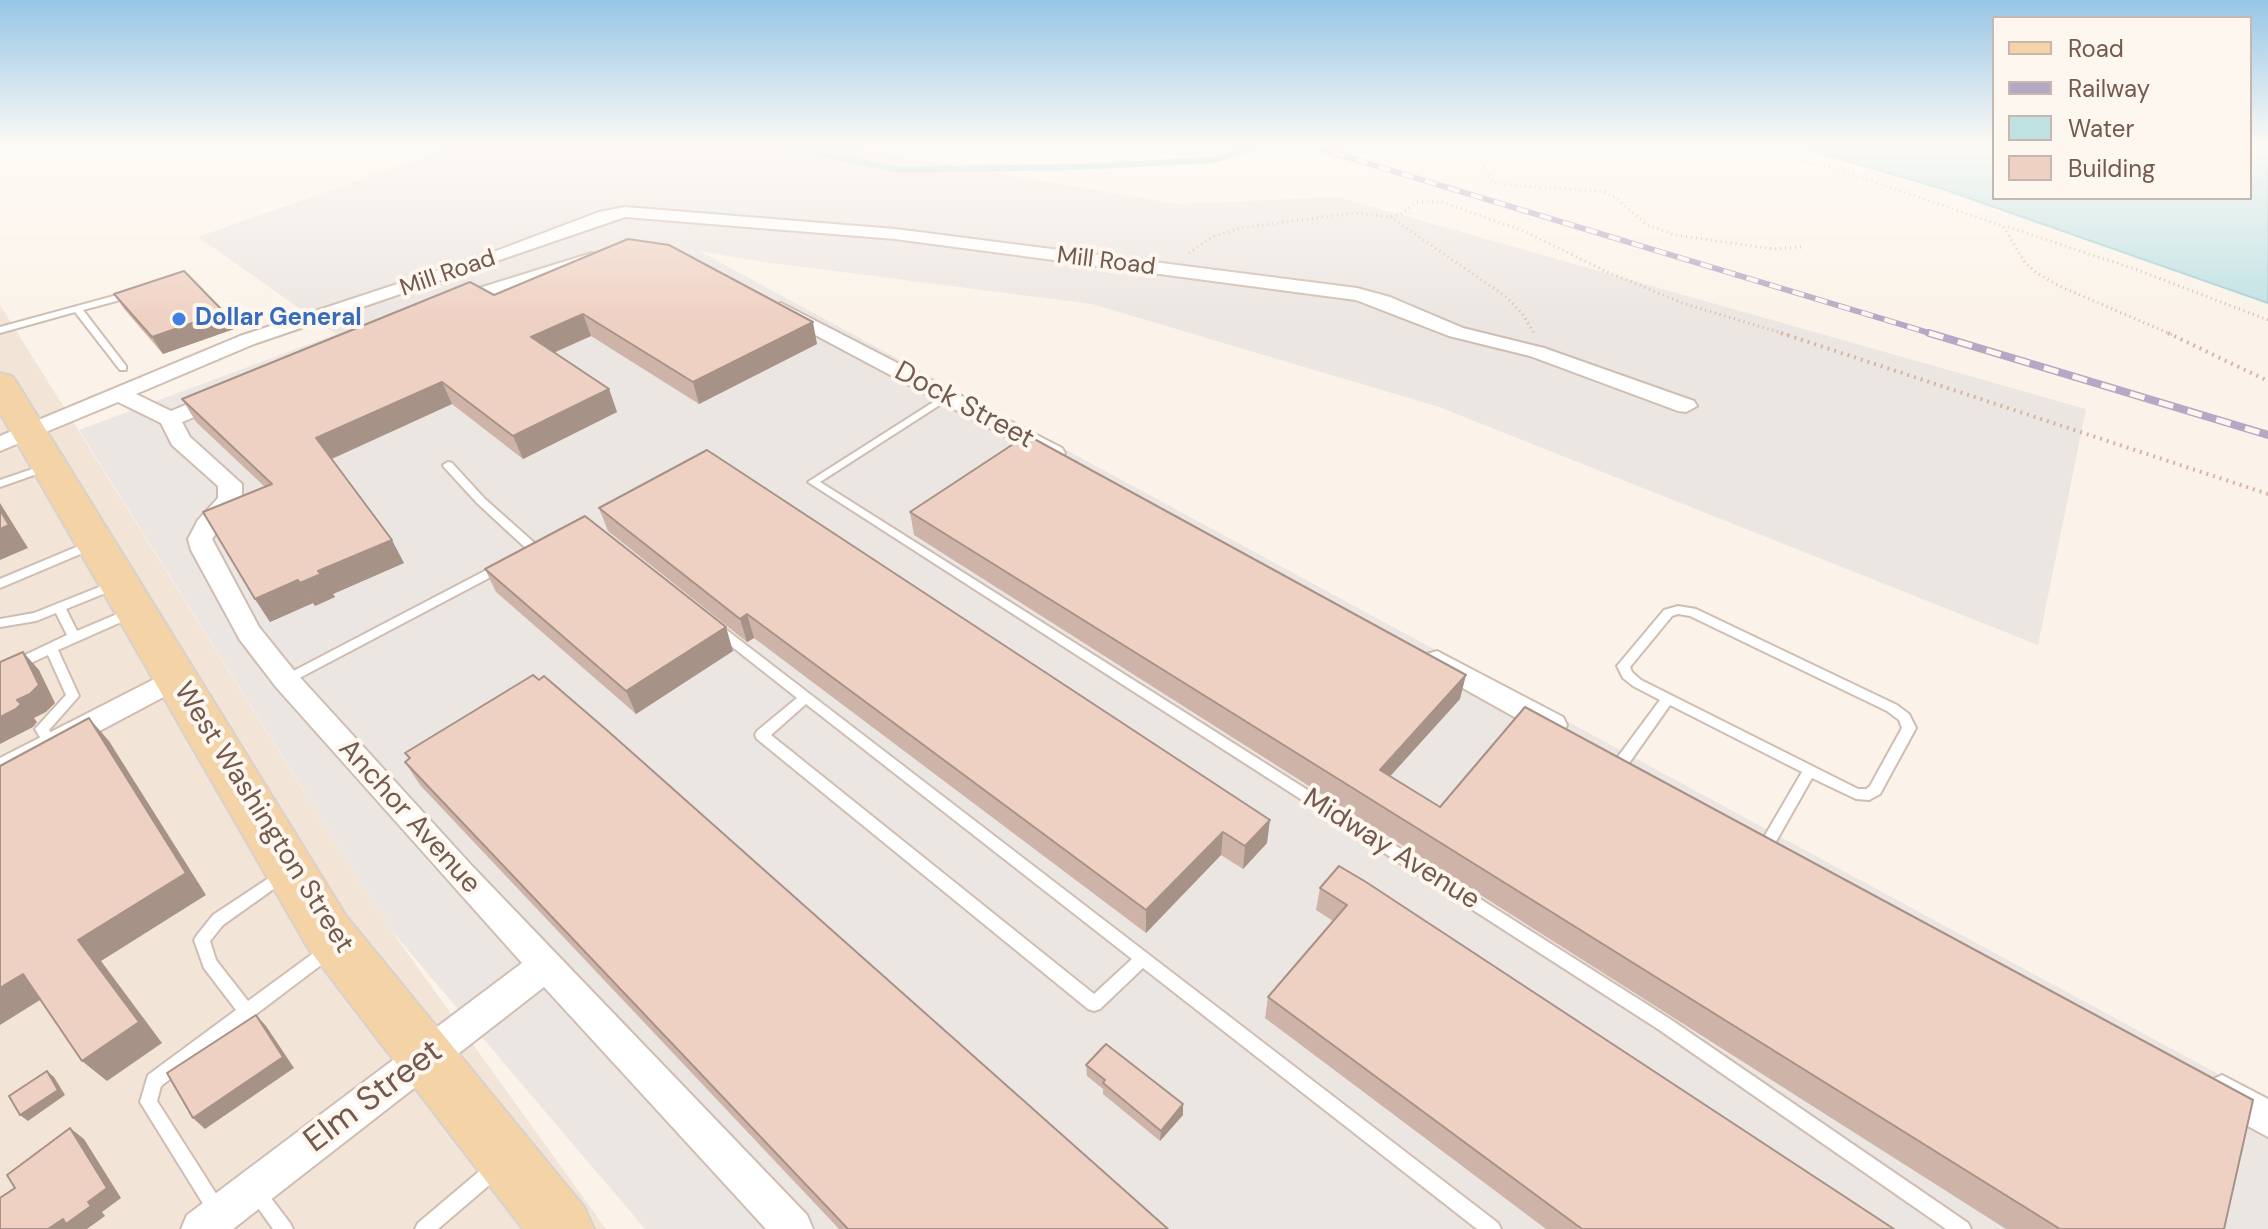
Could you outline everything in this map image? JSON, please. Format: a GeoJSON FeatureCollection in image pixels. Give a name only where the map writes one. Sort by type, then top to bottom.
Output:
{"type":"FeatureCollection","features":[{"type":"Feature","properties":{"kind":"main road","name":"West Washington Street"},"geometry":{"type":"LineString","coordinates":[[0,383],[26,447],[117,579],[337,944],[562,1229]]}},
{"type":"Feature","properties":{"kind":"street","name":"Mill Road"},"geometry":{"type":"LineString","coordinates":[[26,447],[120,381],[494,258],[605,216],[625,212],[895,234],[1357,294],[1383,301],[1456,332],[1537,352],[1686,406]]}},
{"type":"Feature","properties":{"kind":"street"},"geometry":{"type":"LineString","coordinates":[[431,311],[521,279],[616,252]]}},
{"type":"Feature","properties":{"kind":"street","name":"Dock Street"},"geometry":{"type":"LineString","coordinates":[[762,299],[1077,466]]}},
{"type":"Feature","properties":{"kind":"street","name":"Anchor Avenue"},"geometry":{"type":"LineString","coordinates":[[120,381],[170,419],[180,440],[230,484],[230,499],[207,525],[200,539],[203,550],[249,633],[286,680],[793,1229]]}},
{"type":"Feature","properties":{"kind":"street"},"geometry":{"type":"LineString","coordinates":[[170,419],[244,389]]}},
{"type":"Feature","properties":{"kind":"street"},"geometry":{"type":"LineString","coordinates":[[1413,649],[1570,734]]}},
{"type":"Feature","properties":{"kind":"street"},"geometry":{"type":"LineString","coordinates":[[0,772],[176,678]]}},
{"type":"Feature","properties":{"kind":"street"},"geometry":{"type":"LineString","coordinates":[[1596,748],[1649,776]]}},
{"type":"Feature","properties":{"kind":"street"},"geometry":{"type":"LineString","coordinates":[[1742,827],[1795,855]]}},
{"type":"Feature","properties":{"kind":"street","name":"Elm Street"},"geometry":{"type":"LineString","coordinates":[[211,1222],[546,965]]}},
{"type":"Feature","properties":{"kind":"street"},"geometry":{"type":"LineString","coordinates":[[2199,1080],[2268,1119]]}},
{"type":"Feature","properties":{"kind":"lane"},"geometry":{"type":"LineString","coordinates":[[0,330],[137,292]]}},
{"type":"Feature","properties":{"kind":"lane"},"geometry":{"type":"LineString","coordinates":[[77,309],[120,381]]}},
{"type":"Feature","properties":{"kind":"lane","name":"Midway Avenue"},"geometry":{"type":"LineString","coordinates":[[946,397],[813,482],[1664,1024],[1962,1229]]}},
{"type":"Feature","properties":{"kind":"lane"},"geometry":{"type":"LineString","coordinates":[[0,484],[26,447]]}},
{"type":"Feature","properties":{"kind":"lane"},"geometry":{"type":"LineString","coordinates":[[286,680],[528,553],[448,465]]}},
{"type":"Feature","properties":{"kind":"lane"},"geometry":{"type":"LineString","coordinates":[[0,584],[117,579]]}},
{"type":"Feature","properties":{"kind":"lane"},"geometry":{"type":"LineString","coordinates":[[0,623],[36,617],[117,579]]}},
{"type":"Feature","properties":{"kind":"lane"},"geometry":{"type":"LineString","coordinates":[[0,672],[74,637],[117,579]]}},
{"type":"Feature","properties":{"kind":"lane"},"geometry":{"type":"LineString","coordinates":[[59,607],[74,637]]}},
{"type":"Feature","properties":{"kind":"lane"},"geometry":{"type":"LineString","coordinates":[[1678,610],[1692,612],[1892,708],[1904,717],[1909,728],[1875,790],[1869,795],[1856,794],[1668,698],[1637,683],[1627,675],[1623,666],[1668,613],[1678,610]]}},
{"type":"Feature","properties":{"kind":"lane"},"geometry":{"type":"LineString","coordinates":[[708,622],[1492,1229]]}},
{"type":"Feature","properties":{"kind":"lane"},"geometry":{"type":"LineString","coordinates":[[51,648],[73,696],[42,729],[52,745]]}},
{"type":"Feature","properties":{"kind":"lane"},"geometry":{"type":"LineString","coordinates":[[805,698],[762,735],[1094,1004],[1142,959]]}},
{"type":"Feature","properties":{"kind":"lane"},"geometry":{"type":"LineString","coordinates":[[1622,762],[1668,698]]}},
{"type":"Feature","properties":{"kind":"lane"},"geometry":{"type":"LineString","coordinates":[[1769,841],[1810,770]]}},
{"type":"Feature","properties":{"kind":"lane"},"geometry":{"type":"LineString","coordinates":[[247,1012],[209,963],[202,940],[218,920],[290,870]]}},
{"type":"Feature","properties":{"kind":"lane"},"geometry":{"type":"LineString","coordinates":[[211,1222],[148,1102],[154,1081],[337,944]]}},
{"type":"Feature","properties":{"kind":"lane"},"geometry":{"type":"LineString","coordinates":[[424,1229],[507,1159]]}},
{"type":"Feature","properties":{"kind":"lane"},"geometry":{"type":"LineString","coordinates":[[254,1189],[284,1229]]}},
{"type":"Feature","properties":{"kind":"path"},"geometry":{"type":"LineString","coordinates":[[1170,270],[1212,237],[1240,228],[1354,213],[1390,217],[1401,214],[1415,203]]}},
{"type":"Feature","properties":{"kind":"path"},"geometry":{"type":"LineString","coordinates":[[1446,203],[1524,231],[1603,270],[1685,304],[1845,352],[2268,494]]}},
{"type":"Feature","properties":{"kind":"path"},"geometry":{"type":"LineString","coordinates":[[1622,203],[1647,225],[1675,235],[1773,249],[1801,247]]}},
{"type":"Feature","properties":{"kind":"path"},"geometry":{"type":"LineString","coordinates":[[1937,203],[2135,269],[2268,320]]}},
{"type":"Feature","properties":{"kind":"path"},"geometry":{"type":"LineString","coordinates":[[1390,217],[1505,296],[1531,325],[1537,352]]}},
{"type":"Feature","properties":{"kind":"path"},"geometry":{"type":"LineString","coordinates":[[2003,226],[2026,264],[2059,286],[2192,343],[2268,381]]}},
{"type":"Feature","properties":{"kind":"shaded area"},"geometry":{"type":"Polygon","coordinates":[[[293,203],[1360,203],[2086,409],[2038,645],[1439,407],[1092,304],[699,251],[2268,1101],[2268,1229],[645,1229],[390,929],[79,430],[336,334],[198,237],[293,203]]]}},
{"type":"Feature","properties":{"kind":"shaded area"},"geometry":{"type":"Polygon","coordinates":[[[0,305],[390,929],[606,1229],[0,1229],[0,305]]]}},
{"type":"Feature","properties":{"kind":"water"},"geometry":{"type":"Polygon","coordinates":[[[1984,203],[2268,203],[2268,303],[1984,203]]]}},
{"type":"Feature","properties":{"kind":"building"},"geometry":{"type":"Polygon","coordinates":[[[628,239],[669,245],[813,322],[693,382],[583,314],[531,337],[609,389],[513,436],[442,382],[316,438],[392,540],[318,571],[321,574],[300,583],[298,580],[255,599],[203,512],[272,484],[182,399],[470,282],[494,295],[628,239]]]}},
{"type":"Feature","properties":{"kind":"building","name":"Dollar General"},"geometry":{"type":"Polygon","coordinates":[[[184,271],[224,312],[152,337],[114,294],[184,271]]]}},
{"type":"Feature","properties":{"kind":"building"},"geometry":{"type":"Polygon","coordinates":[[[1027,435],[1466,675],[1380,770],[1440,807],[1525,707],[2253,1100],[2224,1229],[2060,1229],[910,512],[1027,435]]]}},
{"type":"Feature","properties":{"kind":"building"},"geometry":{"type":"Polygon","coordinates":[[[707,450],[1270,820],[1245,846],[1223,832],[1146,910],[747,614],[740,619],[599,508],[707,450]]]}},
{"type":"Feature","properties":{"kind":"building"},"geometry":{"type":"Polygon","coordinates":[[[0,510],[9,525],[0,529],[0,510]]]}},
{"type":"Feature","properties":{"kind":"building"},"geometry":{"type":"Polygon","coordinates":[[[585,516],[726,627],[626,691],[485,569],[585,516]]]}},
{"type":"Feature","properties":{"kind":"building"},"geometry":{"type":"Polygon","coordinates":[[[23,652],[39,685],[17,700],[21,704],[16,709],[0,717],[0,662],[23,652]]]}},
{"type":"Feature","properties":{"kind":"building"},"geometry":{"type":"Polygon","coordinates":[[[533,675],[539,680],[544,676],[609,732],[1168,1229],[848,1229],[405,762],[410,758],[405,753],[533,675]]]}},
{"type":"Feature","properties":{"kind":"building"},"geometry":{"type":"Polygon","coordinates":[[[89,718],[186,873],[78,940],[139,1022],[82,1061],[23,974],[0,988],[0,766],[89,718]]]}},
{"type":"Feature","properties":{"kind":"building"},"geometry":{"type":"Polygon","coordinates":[[[1339,866],[1894,1229],[1582,1229],[1268,997],[1347,905],[1320,888],[1339,866]]]}},
{"type":"Feature","properties":{"kind":"building"},"geometry":{"type":"Polygon","coordinates":[[[256,1015],[283,1057],[193,1118],[167,1073],[256,1015]]]}},
{"type":"Feature","properties":{"kind":"building"},"geometry":{"type":"Polygon","coordinates":[[[1106,1044],[1183,1104],[1161,1131],[1086,1065],[1106,1044]]]}},
{"type":"Feature","properties":{"kind":"building"},"geometry":{"type":"Polygon","coordinates":[[[47,1071],[58,1090],[20,1115],[9,1096],[47,1071]]]}},
{"type":"Feature","properties":{"kind":"building"},"geometry":{"type":"Polygon","coordinates":[[[70,1128],[107,1188],[88,1202],[91,1206],[66,1224],[63,1219],[48,1229],[0,1229],[0,1198],[15,1188],[7,1175],[70,1128]]]}},
{"type":"Feature","properties":{"kind":"railway"},"geometry":{"type":"LineString","coordinates":[[1500,203],[1936,335]]}},
{"type":"Feature","properties":{"kind":"railway"},"geometry":{"type":"LineString","coordinates":[[1929,333],[2268,435]]}},
{"type":"Feature","properties":{"kind":"place","name":"Dollar General"},"geometry":{"type":"Point","coordinates":[179,319]}}]}
